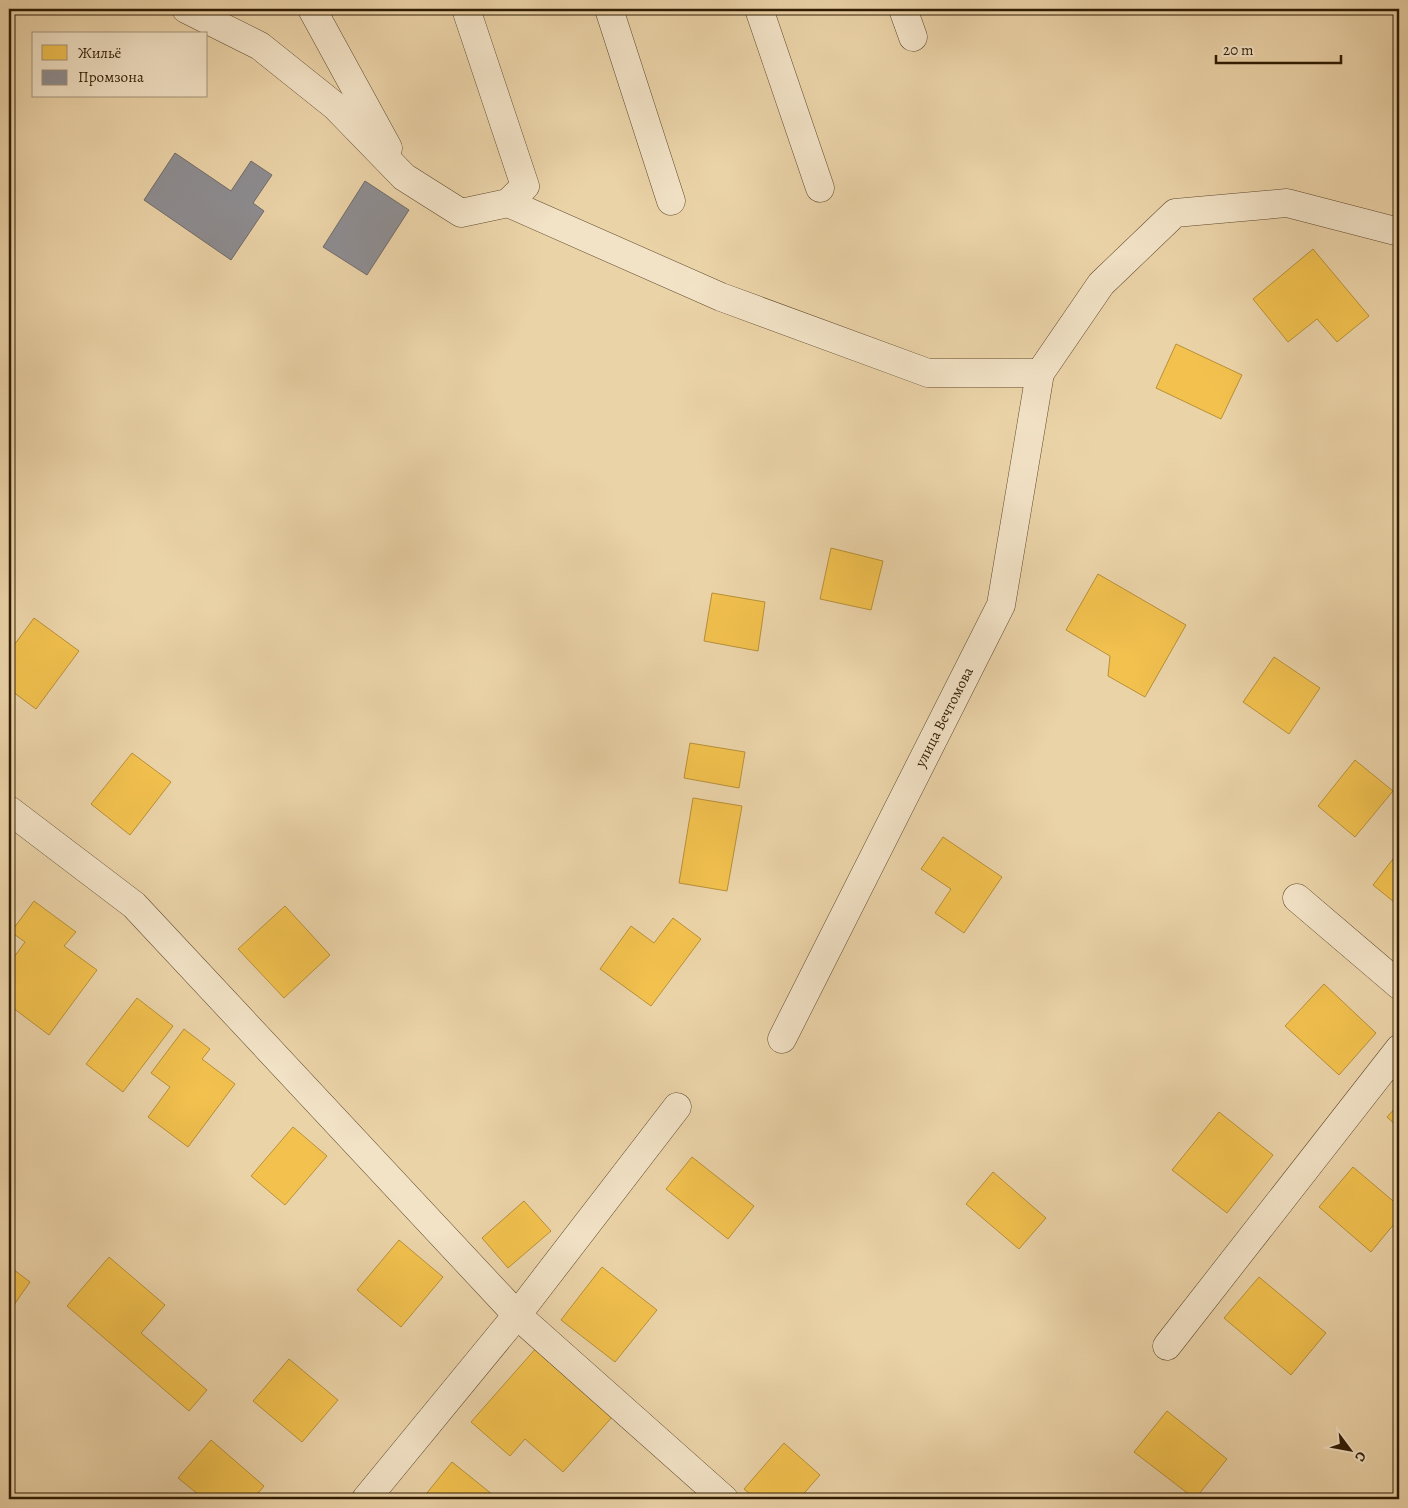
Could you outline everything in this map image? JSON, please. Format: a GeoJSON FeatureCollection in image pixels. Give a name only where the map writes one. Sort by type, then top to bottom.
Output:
{"type":"FeatureCollection","features":[{"type":"Feature","properties":{"kind":"street"},"geometry":{"type":"LineString","coordinates":[[186,9],[260,46],[335,106],[404,177],[461,213],[508,203],[525,186],[466,9]]}},
{"type":"Feature","properties":{"kind":"street"},"geometry":{"type":"LineString","coordinates":[[312,9],[404,177]]}},
{"type":"Feature","properties":{"kind":"street"},"geometry":{"type":"LineString","coordinates":[[609,9],[671,201]]}},
{"type":"Feature","properties":{"kind":"street"},"geometry":{"type":"LineString","coordinates":[[760,9],[820,188]]}},
{"type":"Feature","properties":{"kind":"street"},"geometry":{"type":"LineString","coordinates":[[903,9],[913,37]]}},
{"type":"Feature","properties":{"kind":"street"},"geometry":{"type":"LineString","coordinates":[[508,203],[721,297],[928,373],[1040,374],[1101,284],[1175,213],[1286,203],[1399,232]]}},
{"type":"Feature","properties":{"kind":"street","name":"улица Вечтомова"},"geometry":{"type":"LineString","coordinates":[[782,1039],[1001,604],[1040,374]]}},
{"type":"Feature","properties":{"kind":"street"},"geometry":{"type":"LineString","coordinates":[[9,810],[134,905],[517,1315],[724,1499]]}},
{"type":"Feature","properties":{"kind":"street"},"geometry":{"type":"LineString","coordinates":[[1297,898],[1399,985]]}},
{"type":"Feature","properties":{"kind":"street"},"geometry":{"type":"LineString","coordinates":[[1167,1346],[1399,1049]]}},
{"type":"Feature","properties":{"kind":"street"},"geometry":{"type":"LineString","coordinates":[[366,1499],[517,1315],[677,1107]]}},
{"type":"Feature","properties":{"kind":"building: Жильё"},"geometry":{"type":"Polygon","coordinates":[[[1313,249],[1369,316],[1337,342],[1317,319],[1288,342],[1253,299],[1313,249]]]}},
{"type":"Feature","properties":{"kind":"building: Жильё"},"geometry":{"type":"Polygon","coordinates":[[[1176,344],[1242,375],[1221,419],[1156,388],[1176,344]]]}},
{"type":"Feature","properties":{"kind":"building: Жильё"},"geometry":{"type":"Polygon","coordinates":[[[831,548],[883,561],[871,610],[820,599],[831,548]]]}},
{"type":"Feature","properties":{"kind":"building: Жильё"},"geometry":{"type":"Polygon","coordinates":[[[1098,574],[1186,625],[1145,697],[1108,676],[1110,656],[1066,630],[1098,574]]]}},
{"type":"Feature","properties":{"kind":"building: Жильё"},"geometry":{"type":"Polygon","coordinates":[[[712,593],[765,602],[758,651],[704,641],[712,593]]]}},
{"type":"Feature","properties":{"kind":"building: Жильё"},"geometry":{"type":"Polygon","coordinates":[[[34,618],[79,651],[36,709],[9,689],[9,652],[34,618]]]}},
{"type":"Feature","properties":{"kind":"building: Жильё"},"geometry":{"type":"Polygon","coordinates":[[[1274,657],[1320,688],[1289,734],[1243,702],[1274,657]]]}},
{"type":"Feature","properties":{"kind":"building: Жильё"},"geometry":{"type":"Polygon","coordinates":[[[690,743],[745,752],[739,788],[684,778],[690,743]]]}},
{"type":"Feature","properties":{"kind":"building: Жильё"},"geometry":{"type":"Polygon","coordinates":[[[132,753],[171,782],[130,835],[91,804],[132,753]]]}},
{"type":"Feature","properties":{"kind":"building: Жильё"},"geometry":{"type":"Polygon","coordinates":[[[1355,760],[1393,791],[1355,837],[1318,806],[1355,760]]]}},
{"type":"Feature","properties":{"kind":"building: Жильё"},"geometry":{"type":"Polygon","coordinates":[[[693,798],[742,806],[727,891],[679,883],[693,798]]]}},
{"type":"Feature","properties":{"kind":"building: Жильё"},"geometry":{"type":"Polygon","coordinates":[[[943,837],[1002,877],[964,933],[935,913],[951,889],[921,869],[943,837]]]}},
{"type":"Feature","properties":{"kind":"building: Жильё"},"geometry":{"type":"Polygon","coordinates":[[[1399,851],[1399,906],[1373,885],[1399,851]]]}},
{"type":"Feature","properties":{"kind":"building: Жильё"},"geometry":{"type":"Polygon","coordinates":[[[34,901],[76,932],[64,946],[97,970],[49,1035],[9,1005],[9,964],[25,942],[11,932],[34,901]]]}},
{"type":"Feature","properties":{"kind":"building: Жильё"},"geometry":{"type":"Polygon","coordinates":[[[285,906],[330,955],[284,998],[238,949],[285,906]]]}},
{"type":"Feature","properties":{"kind":"building: Жильё"},"geometry":{"type":"Polygon","coordinates":[[[673,918],[701,939],[651,1006],[600,969],[631,926],[654,943],[673,918]]]}},
{"type":"Feature","properties":{"kind":"building: Жильё"},"geometry":{"type":"Polygon","coordinates":[[[1324,984],[1376,1033],[1339,1075],[1285,1026],[1324,984]]]}},
{"type":"Feature","properties":{"kind":"building: Жильё"},"geometry":{"type":"Polygon","coordinates":[[[137,998],[173,1026],[123,1092],[86,1064],[137,998]]]}},
{"type":"Feature","properties":{"kind":"building: Жильё"},"geometry":{"type":"Polygon","coordinates":[[[184,1029],[210,1049],[202,1059],[235,1084],[188,1147],[148,1117],[170,1087],[151,1073],[184,1029]]]}},
{"type":"Feature","properties":{"kind":"building: Жильё"},"geometry":{"type":"Polygon","coordinates":[[[1399,1104],[1399,1128],[1387,1117],[1399,1104]]]}},
{"type":"Feature","properties":{"kind":"building: Жильё"},"geometry":{"type":"Polygon","coordinates":[[[1219,1112],[1273,1155],[1227,1213],[1172,1170],[1219,1112]]]}},
{"type":"Feature","properties":{"kind":"building: Жильё"},"geometry":{"type":"Polygon","coordinates":[[[293,1127],[327,1156],[285,1205],[251,1176],[293,1127]]]}},
{"type":"Feature","properties":{"kind":"building: Жильё"},"geometry":{"type":"Polygon","coordinates":[[[692,1157],[754,1206],[728,1239],[666,1189],[692,1157]]]}},
{"type":"Feature","properties":{"kind":"building: Жильё"},"geometry":{"type":"Polygon","coordinates":[[[1353,1167],[1399,1206],[1399,1218],[1371,1252],[1319,1207],[1353,1167]]]}},
{"type":"Feature","properties":{"kind":"building: Жильё"},"geometry":{"type":"Polygon","coordinates":[[[993,1172],[1046,1218],[1019,1249],[966,1204],[993,1172]]]}},
{"type":"Feature","properties":{"kind":"building: Жильё"},"geometry":{"type":"Polygon","coordinates":[[[524,1201],[551,1231],[508,1268],[482,1238],[524,1201]]]}},
{"type":"Feature","properties":{"kind":"building: Жильё"},"geometry":{"type":"Polygon","coordinates":[[[399,1240],[443,1277],[401,1327],[357,1290],[399,1240]]]}},
{"type":"Feature","properties":{"kind":"building: Жильё"},"geometry":{"type":"Polygon","coordinates":[[[109,1257],[165,1305],[141,1333],[207,1390],[189,1411],[67,1306],[109,1257]]]}},
{"type":"Feature","properties":{"kind":"building: Жильё"},"geometry":{"type":"Polygon","coordinates":[[[9,1266],[30,1282],[9,1312],[9,1266]]]}},
{"type":"Feature","properties":{"kind":"building: Жильё"},"geometry":{"type":"Polygon","coordinates":[[[602,1267],[657,1310],[615,1362],[561,1320],[602,1267]]]}},
{"type":"Feature","properties":{"kind":"building: Жильё"},"geometry":{"type":"Polygon","coordinates":[[[1259,1277],[1326,1333],[1291,1375],[1224,1318],[1259,1277]]]}},
{"type":"Feature","properties":{"kind":"building: Жильё"},"geometry":{"type":"Polygon","coordinates":[[[537,1347],[614,1415],[563,1472],[525,1439],[510,1456],[471,1422],[537,1347]]]}},
{"type":"Feature","properties":{"kind":"building: Жильё"},"geometry":{"type":"Polygon","coordinates":[[[289,1359],[338,1400],[302,1442],[253,1401],[289,1359]]]}},
{"type":"Feature","properties":{"kind":"building: Жильё"},"geometry":{"type":"Polygon","coordinates":[[[1167,1411],[1227,1459],[1195,1499],[1134,1452],[1167,1411]]]}},
{"type":"Feature","properties":{"kind":"building: Жильё"},"geometry":{"type":"Polygon","coordinates":[[[211,1440],[264,1486],[253,1499],[204,1499],[178,1478],[211,1440]]]}},
{"type":"Feature","properties":{"kind":"building: Жильё"},"geometry":{"type":"Polygon","coordinates":[[[784,1443],[820,1475],[799,1499],[756,1499],[744,1489],[784,1443]]]}},
{"type":"Feature","properties":{"kind":"building: Жильё"},"geometry":{"type":"Polygon","coordinates":[[[452,1462],[498,1499],[422,1499],[452,1462]]]}},
{"type":"Feature","properties":{"kind":"building: Промзона"},"geometry":{"type":"Polygon","coordinates":[[[175,153],[231,191],[251,161],[272,175],[253,203],[264,211],[231,260],[144,200],[175,153]]]}},
{"type":"Feature","properties":{"kind":"building: Промзона"},"geometry":{"type":"Polygon","coordinates":[[[365,181],[409,210],[367,275],[323,247],[365,181]]]}}]}
